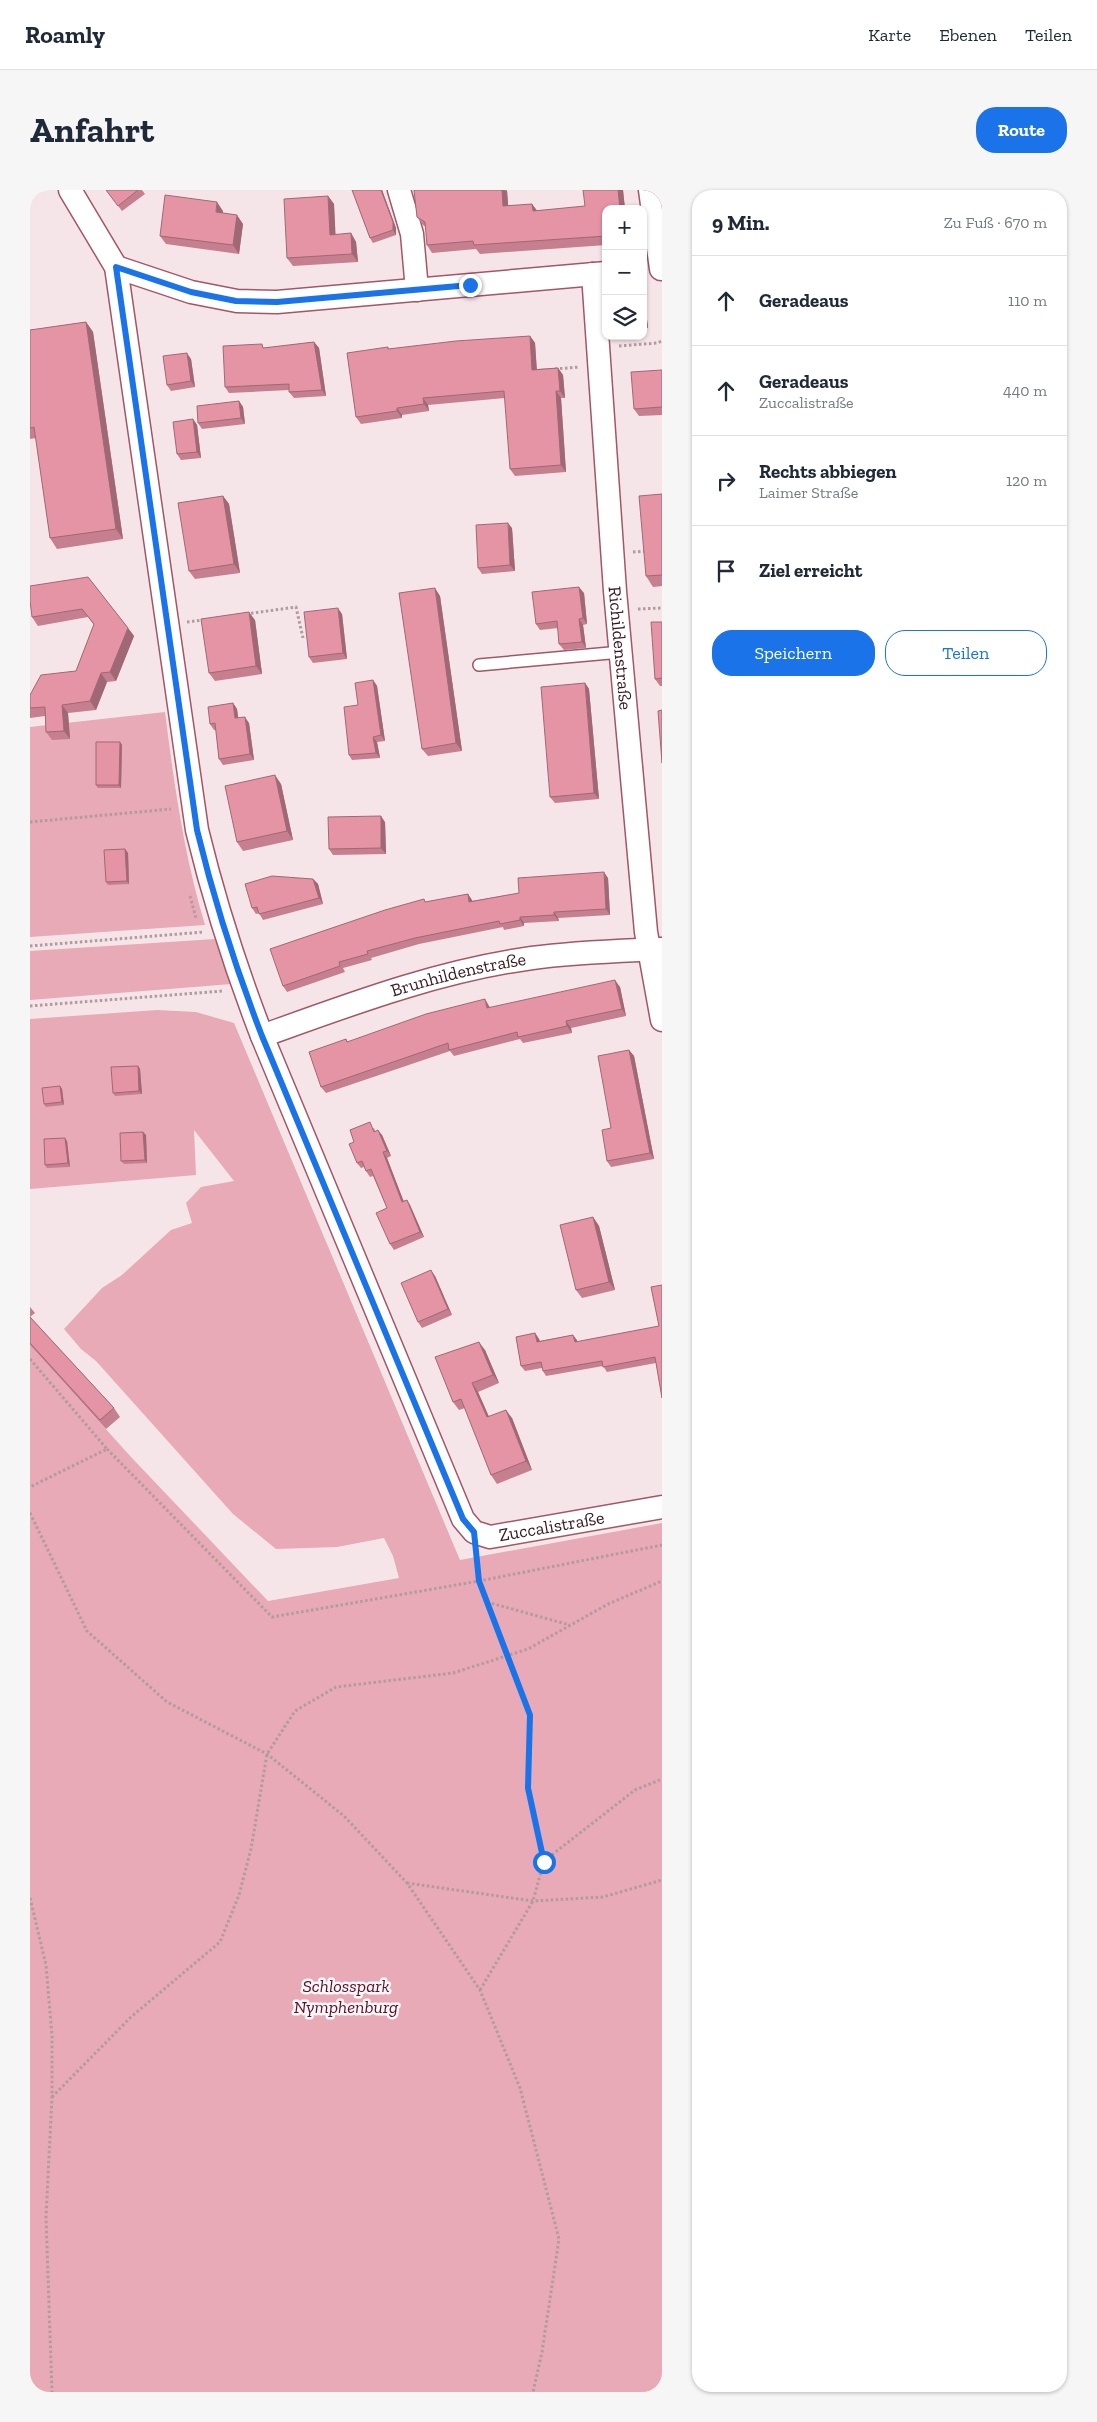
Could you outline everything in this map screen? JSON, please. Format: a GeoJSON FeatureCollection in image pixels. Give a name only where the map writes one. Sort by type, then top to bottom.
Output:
{"type":"FeatureCollection","features":[{"type":"Feature","properties":{"kind":"street","name":"Zuccalistraße"},"geometry":{"type":"LineString","coordinates":[[70,190],[116,267],[197,830],[209,879],[244,990],[262,1036],[463,1519],[474,1532],[490,1536],[662,1507]]}},
{"type":"Feature","properties":{"kind":"street"},"geometry":{"type":"LineString","coordinates":[[399,190],[412,234],[417,290]]}},
{"type":"Feature","properties":{"kind":"street"},"geometry":{"type":"LineString","coordinates":[[650,190],[655,270]]}},
{"type":"Feature","properties":{"kind":"street"},"geometry":{"type":"LineString","coordinates":[[116,267],[191,292],[236,301],[277,302],[599,273]]}},
{"type":"Feature","properties":{"kind":"street","name":"Richildenstraße"},"geometry":{"type":"LineString","coordinates":[[599,273],[599,356],[621,652],[662,1020]]}},
{"type":"Feature","properties":{"kind":"street","name":"Brunhildenstraße"},"geometry":{"type":"LineString","coordinates":[[262,1036],[383,992],[484,966],[532,958],[598,951],[655,949]]}},
{"type":"Feature","properties":{"kind":"lane"},"geometry":{"type":"LineString","coordinates":[[479,665],[621,652]]}},
{"type":"Feature","properties":{"kind":"path"},"geometry":{"type":"LineString","coordinates":[[551,369],[599,356],[657,344],[662,341]]}},
{"type":"Feature","properties":{"kind":"path"},"geometry":{"type":"LineString","coordinates":[[643,551],[650,550]]}},
{"type":"Feature","properties":{"kind":"path"},"geometry":{"type":"LineString","coordinates":[[238,615],[296,607],[303,638]]}},
{"type":"Feature","properties":{"kind":"path"},"geometry":{"type":"LineString","coordinates":[[169,625],[208,620]]}},
{"type":"Feature","properties":{"kind":"path"},"geometry":{"type":"LineString","coordinates":[[30,822],[172,809]]}},
{"type":"Feature","properties":{"kind":"path"},"geometry":{"type":"LineString","coordinates":[[30,946],[225,931]]}},
{"type":"Feature","properties":{"kind":"path"},"geometry":{"type":"LineString","coordinates":[[30,1006],[244,990]]}},
{"type":"Feature","properties":{"kind":"path"},"geometry":{"type":"LineString","coordinates":[[30,1358],[107,1449],[272,1617],[479,1581],[662,1544]]}},
{"type":"Feature","properties":{"kind":"path"},"geometry":{"type":"LineString","coordinates":[[30,1487],[107,1449]]}},
{"type":"Feature","properties":{"kind":"path"},"geometry":{"type":"LineString","coordinates":[[30,1513],[87,1630],[167,1702],[267,1754],[344,1816],[406,1883],[480,1990],[520,2088],[559,2239],[542,2352],[533,2392]]}},
{"type":"Feature","properties":{"kind":"path"},"geometry":{"type":"LineString","coordinates":[[474,1532],[479,1581],[509,1654],[530,1715],[528,1788],[544,1862],[534,1901],[480,1990]]}},
{"type":"Feature","properties":{"kind":"path"},"geometry":{"type":"LineString","coordinates":[[52,2097],[131,2016],[220,1942],[239,1895],[251,1849],[267,1754],[295,1710],[336,1687],[453,1673],[528,1649],[608,1604],[662,1581]]}},
{"type":"Feature","properties":{"kind":"path"},"geometry":{"type":"LineString","coordinates":[[487,1602],[571,1626]]}},
{"type":"Feature","properties":{"kind":"path"},"geometry":{"type":"LineString","coordinates":[[544,1862],[635,1790],[662,1779]]}},
{"type":"Feature","properties":{"kind":"path"},"geometry":{"type":"LineString","coordinates":[[406,1883],[534,1901],[603,1897],[662,1880]]}},
{"type":"Feature","properties":{"kind":"path"},"geometry":{"type":"LineString","coordinates":[[30,1898],[46,1964],[52,2036],[52,2097],[46,2217],[52,2392]]}},
{"type":"Feature","properties":{"kind":"green space"},"geometry":{"type":"Polygon","coordinates":[[[165,712],[185,846],[205,925],[30,937],[30,727],[165,712]]]}},
{"type":"Feature","properties":{"kind":"green space"},"geometry":{"type":"Polygon","coordinates":[[[215,939],[232,984],[30,1000],[30,951],[215,939]]]}},
{"type":"Feature","properties":{"kind":"green space","name":"Schlosspark Nymphenburg"},"geometry":{"type":"Polygon","coordinates":[[[157,1010],[196,1012],[234,1023],[460,1560],[662,1523],[662,2392],[30,2392],[30,1345],[131,1457],[268,1601],[399,1578],[393,1556],[384,1538],[337,1547],[276,1549],[233,1514],[96,1361],[81,1349],[64,1329],[102,1288],[122,1275],[171,1230],[192,1223],[186,1203],[201,1187],[234,1181],[194,1130],[196,1175],[30,1189],[30,1019],[157,1010]]]}},
{"type":"Feature","properties":{"kind":"building"},"geometry":{"type":"Polygon","coordinates":[[[106,190],[138,190],[118,206],[106,190]]]}},
{"type":"Feature","properties":{"kind":"building"},"geometry":{"type":"Polygon","coordinates":[[[352,190],[381,190],[393,222],[393,230],[370,238],[352,190]]]}},
{"type":"Feature","properties":{"kind":"building"},"geometry":{"type":"Polygon","coordinates":[[[414,190],[502,190],[503,206],[532,204],[533,211],[585,206],[583,190],[618,190],[620,205],[602,205],[602,236],[474,245],[473,241],[427,245],[425,222],[417,217],[414,190]]]}},
{"type":"Feature","properties":{"kind":"building"},"geometry":{"type":"Polygon","coordinates":[[[165,195],[217,202],[216,212],[237,215],[233,245],[160,236],[165,195]]]}},
{"type":"Feature","properties":{"kind":"building"},"geometry":{"type":"Polygon","coordinates":[[[328,196],[330,235],[351,233],[352,254],[287,258],[284,199],[328,196]]]}},
{"type":"Feature","properties":{"kind":"building"},"geometry":{"type":"Polygon","coordinates":[[[86,322],[116,529],[50,538],[34,427],[30,428],[30,330],[86,322]]]}},
{"type":"Feature","properties":{"kind":"building"},"geometry":{"type":"Polygon","coordinates":[[[530,336],[532,370],[558,368],[560,391],[556,391],[561,465],[510,469],[504,391],[423,398],[424,404],[397,408],[397,411],[356,417],[347,353],[388,347],[388,349],[456,341],[530,336]]]}},
{"type":"Feature","properties":{"kind":"building"},"geometry":{"type":"Polygon","coordinates":[[[314,342],[322,390],[289,392],[289,384],[225,387],[223,346],[262,344],[263,348],[314,342]]]}},
{"type":"Feature","properties":{"kind":"building"},"geometry":{"type":"Polygon","coordinates":[[[187,353],[191,381],[167,385],[163,356],[187,353]]]}},
{"type":"Feature","properties":{"kind":"building"},"geometry":{"type":"Polygon","coordinates":[[[662,370],[662,407],[634,409],[631,372],[662,370]]]}},
{"type":"Feature","properties":{"kind":"building"},"geometry":{"type":"Polygon","coordinates":[[[239,401],[241,418],[198,423],[197,406],[239,401]]]}},
{"type":"Feature","properties":{"kind":"building"},"geometry":{"type":"Polygon","coordinates":[[[193,419],[197,452],[177,454],[173,422],[193,419]]]}},
{"type":"Feature","properties":{"kind":"building"},"geometry":{"type":"Polygon","coordinates":[[[662,494],[662,575],[646,576],[639,496],[662,494]]]}},
{"type":"Feature","properties":{"kind":"building"},"geometry":{"type":"Polygon","coordinates":[[[223,496],[234,564],[189,571],[178,503],[223,496]]]}},
{"type":"Feature","properties":{"kind":"building"},"geometry":{"type":"Polygon","coordinates":[[[508,523],[510,565],[478,568],[476,525],[508,523]]]}},
{"type":"Feature","properties":{"kind":"building"},"geometry":{"type":"Polygon","coordinates":[[[88,577],[128,628],[110,672],[101,673],[90,701],[62,705],[64,731],[46,732],[45,707],[30,708],[30,695],[41,675],[76,671],[94,624],[82,609],[32,617],[30,586],[88,577]]]}},
{"type":"Feature","properties":{"kind":"building"},"geometry":{"type":"Polygon","coordinates":[[[579,587],[583,618],[579,619],[582,642],[559,644],[557,621],[536,624],[532,592],[579,587]]]}},
{"type":"Feature","properties":{"kind":"building"},"geometry":{"type":"Polygon","coordinates":[[[435,588],[456,743],[422,749],[399,593],[435,588]]]}},
{"type":"Feature","properties":{"kind":"building"},"geometry":{"type":"Polygon","coordinates":[[[338,608],[343,653],[309,657],[304,612],[338,608]]]}},
{"type":"Feature","properties":{"kind":"building"},"geometry":{"type":"Polygon","coordinates":[[[249,612],[256,666],[209,673],[201,619],[249,612]]]}},
{"type":"Feature","properties":{"kind":"building"},"geometry":{"type":"Polygon","coordinates":[[[651,622],[662,622],[662,678],[655,679],[651,622]]]}},
{"type":"Feature","properties":{"kind":"building"},"geometry":{"type":"Polygon","coordinates":[[[373,680],[381,735],[373,737],[376,753],[349,755],[344,707],[358,705],[355,683],[373,680]]]}},
{"type":"Feature","properties":{"kind":"building"},"geometry":{"type":"Polygon","coordinates":[[[585,683],[594,793],[550,797],[541,687],[585,683]]]}},
{"type":"Feature","properties":{"kind":"building"},"geometry":{"type":"Polygon","coordinates":[[[233,703],[235,718],[245,717],[250,754],[219,759],[215,723],[210,724],[208,707],[233,703]]]}},
{"type":"Feature","properties":{"kind":"building"},"geometry":{"type":"Polygon","coordinates":[[[662,710],[662,763],[658,711],[662,710]]]}},
{"type":"Feature","properties":{"kind":"building"},"geometry":{"type":"Polygon","coordinates":[[[96,742],[120,742],[119,785],[96,785],[96,742]]]}},
{"type":"Feature","properties":{"kind":"building"},"geometry":{"type":"Polygon","coordinates":[[[275,775],[287,831],[237,842],[225,786],[275,775]]]}},
{"type":"Feature","properties":{"kind":"building"},"geometry":{"type":"Polygon","coordinates":[[[381,816],[381,848],[329,849],[328,817],[381,816]]]}},
{"type":"Feature","properties":{"kind":"building"},"geometry":{"type":"Polygon","coordinates":[[[125,849],[127,881],[106,882],[104,850],[125,849]]]}},
{"type":"Feature","properties":{"kind":"building"},"geometry":{"type":"Polygon","coordinates":[[[604,872],[606,909],[554,912],[554,915],[520,917],[520,920],[500,924],[499,921],[415,938],[367,951],[368,954],[339,962],[340,966],[283,986],[270,949],[385,910],[424,899],[425,902],[468,894],[469,902],[519,893],[518,878],[604,872]]]}},
{"type":"Feature","properties":{"kind":"building"},"geometry":{"type":"Polygon","coordinates":[[[272,876],[313,879],[319,898],[259,914],[257,907],[252,908],[245,884],[272,876]]]}},
{"type":"Feature","properties":{"kind":"building"},"geometry":{"type":"Polygon","coordinates":[[[615,980],[622,1009],[566,1021],[567,1026],[518,1037],[517,1032],[449,1050],[448,1043],[321,1087],[309,1052],[346,1039],[347,1042],[426,1014],[485,999],[487,1008],[615,980]]]}},
{"type":"Feature","properties":{"kind":"building"},"geometry":{"type":"Polygon","coordinates":[[[629,1050],[650,1153],[607,1161],[602,1130],[611,1128],[598,1056],[629,1050]]]}},
{"type":"Feature","properties":{"kind":"building"},"geometry":{"type":"Polygon","coordinates":[[[138,1066],[139,1091],[113,1093],[111,1067],[138,1066]]]}},
{"type":"Feature","properties":{"kind":"building"},"geometry":{"type":"Polygon","coordinates":[[[60,1086],[62,1102],[44,1104],[42,1088],[60,1086]]]}},
{"type":"Feature","properties":{"kind":"building"},"geometry":{"type":"Polygon","coordinates":[[[370,1122],[374,1132],[378,1130],[387,1151],[383,1152],[402,1202],[407,1200],[420,1232],[390,1244],[376,1213],[387,1208],[371,1169],[366,1171],[362,1161],[357,1163],[349,1144],[354,1142],[350,1130],[370,1122]]]}},
{"type":"Feature","properties":{"kind":"building"},"geometry":{"type":"Polygon","coordinates":[[[143,1132],[145,1160],[121,1161],[120,1133],[143,1132]]]}},
{"type":"Feature","properties":{"kind":"building"},"geometry":{"type":"Polygon","coordinates":[[[65,1138],[68,1163],[45,1165],[44,1139],[65,1138]]]}},
{"type":"Feature","properties":{"kind":"building"},"geometry":{"type":"Polygon","coordinates":[[[593,1217],[609,1282],[576,1290],[560,1225],[593,1217]]]}},
{"type":"Feature","properties":{"kind":"building"},"geometry":{"type":"Polygon","coordinates":[[[431,1270],[448,1309],[418,1322],[401,1283],[431,1270]]]}},
{"type":"Feature","properties":{"kind":"building"},"geometry":{"type":"Polygon","coordinates":[[[662,1285],[662,1398],[655,1357],[603,1367],[602,1361],[543,1371],[541,1362],[521,1366],[516,1337],[535,1333],[537,1342],[573,1335],[575,1342],[659,1326],[651,1287],[662,1285]]]}},
{"type":"Feature","properties":{"kind":"building"},"geometry":{"type":"Polygon","coordinates":[[[30,1317],[114,1408],[100,1420],[30,1343],[30,1317]]]}},
{"type":"Feature","properties":{"kind":"building"},"geometry":{"type":"Polygon","coordinates":[[[479,1342],[493,1375],[472,1383],[487,1417],[506,1410],[526,1461],[491,1475],[461,1399],[453,1402],[435,1357],[479,1342]]]}},
{"type":"Feature","properties":{"kind":"route"},"geometry":{"type":"LineString","coordinates":[[470,285],[277,302],[236,301],[191,292],[116,267],[197,830],[209,879],[244,990],[262,1036],[463,1519],[474,1532],[479,1581],[509,1654],[530,1715],[528,1788],[544,1862]]}}]}
